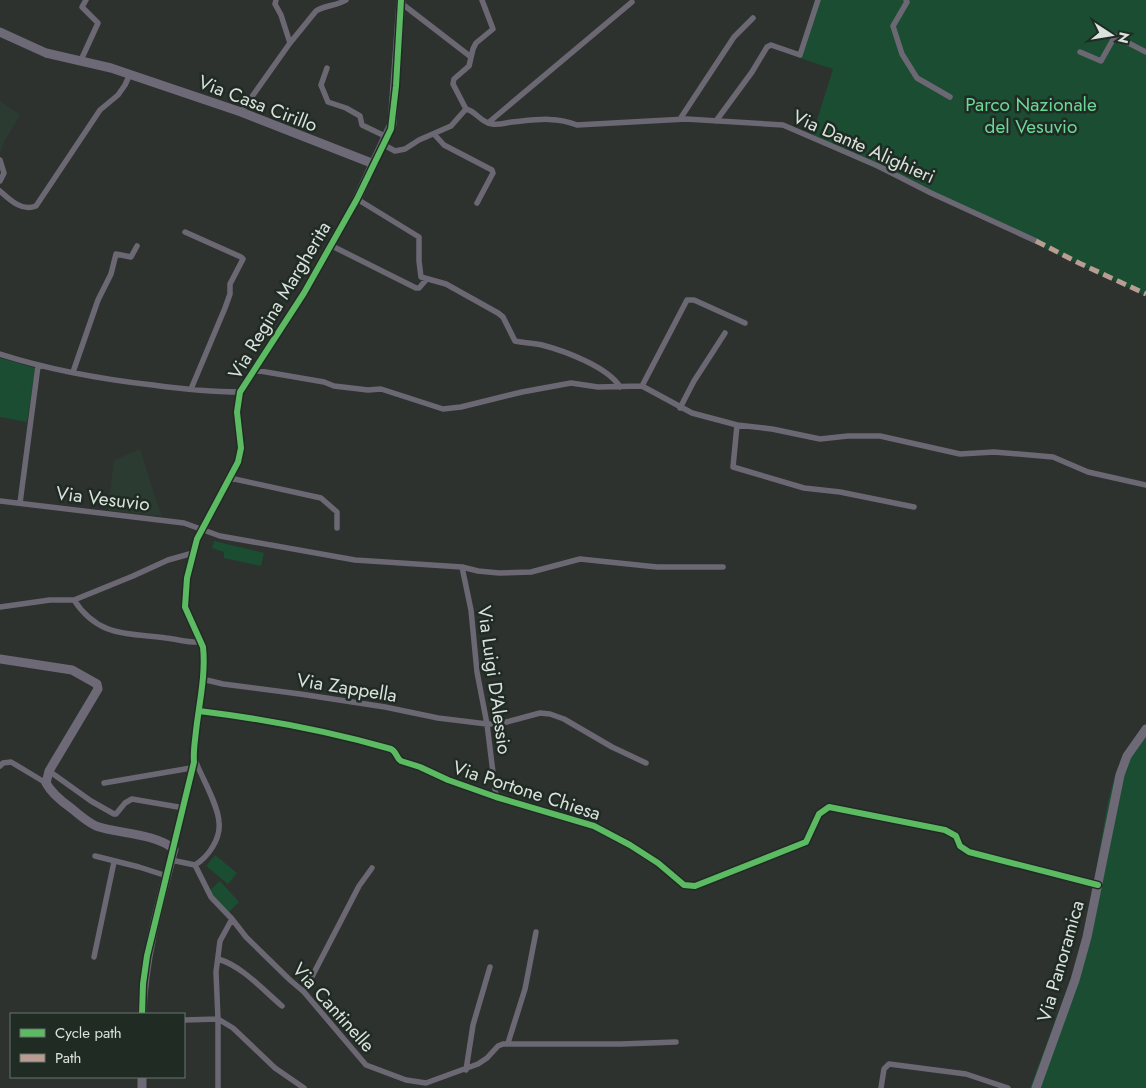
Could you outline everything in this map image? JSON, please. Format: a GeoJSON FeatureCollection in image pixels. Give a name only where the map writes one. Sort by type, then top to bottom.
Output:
{"type":"FeatureCollection","features":[{"type":"Feature","properties":{"kind":"street"},"geometry":{"type":"LineString","coordinates":[[81,60],[98,23],[82,7],[86,0]]}},
{"type":"Feature","properties":{"kind":"street"},"geometry":{"type":"LineString","coordinates":[[276,0],[275,4],[281,15],[290,43]]}},
{"type":"Feature","properties":{"kind":"street"},"geometry":{"type":"LineString","coordinates":[[241,112],[290,43],[320,8],[342,3],[346,0]]}},
{"type":"Feature","properties":{"kind":"street"},"geometry":{"type":"LineString","coordinates":[[482,0],[493,28],[479,40],[473,49],[469,66],[454,79],[453,84],[466,109],[470,109],[481,120],[488,123],[632,2]]}},
{"type":"Feature","properties":{"kind":"street"},"geometry":{"type":"LineString","coordinates":[[716,121],[752,72],[767,47],[770,45],[800,55],[818,0]]}},
{"type":"Feature","properties":{"kind":"street"},"geometry":{"type":"LineString","coordinates":[[906,0],[907,2],[893,26],[902,54],[917,78],[950,97]]}},
{"type":"Feature","properties":{"kind":"street"},"geometry":{"type":"LineString","coordinates":[[399,1],[470,57]]}},
{"type":"Feature","properties":{"kind":"street","name":"Via Regina Margherita"},"geometry":{"type":"LineString","coordinates":[[142,1013],[145,970],[193,765],[199,710],[204,653],[185,606],[187,578],[192,553],[201,530],[241,455],[237,412],[240,392],[286,321],[330,245],[374,164],[392,124],[398,45],[399,1]]}},
{"type":"Feature","properties":{"kind":"street"},"geometry":{"type":"LineString","coordinates":[[680,119],[734,37],[753,18]]}},
{"type":"Feature","properties":{"kind":"street","name":"Via Casa Cirillo"},"geometry":{"type":"LineString","coordinates":[[0,32],[46,53],[81,60],[130,74],[241,112],[374,164]]}},
{"type":"Feature","properties":{"kind":"street"},"geometry":{"type":"LineString","coordinates":[[1080,52],[1101,62],[1115,36],[1146,52]]}},
{"type":"Feature","properties":{"kind":"street"},"geometry":{"type":"LineString","coordinates":[[328,68],[321,85],[328,102],[346,108],[360,116],[362,125],[396,151],[404,150],[420,140],[451,126],[466,109]]}},
{"type":"Feature","properties":{"kind":"street"},"geometry":{"type":"LineString","coordinates":[[0,191],[18,206],[33,208],[36,206],[100,110],[118,95],[126,85],[130,74]]}},
{"type":"Feature","properties":{"kind":"street","name":"Via Dante Alighieri"},"geometry":{"type":"LineString","coordinates":[[488,123],[550,119],[567,121],[577,125],[680,119],[784,125],[870,162],[931,193],[1036,241]]}},
{"type":"Feature","properties":{"kind":"street"},"geometry":{"type":"LineString","coordinates":[[434,134],[444,145],[492,170],[493,173],[477,203]]}},
{"type":"Feature","properties":{"kind":"street"},"geometry":{"type":"LineString","coordinates":[[0,160],[4,173],[0,181]]}},
{"type":"Feature","properties":{"kind":"street"},"geometry":{"type":"LineString","coordinates":[[356,199],[419,237],[420,275],[426,280],[446,284],[498,313],[503,317],[515,341],[544,346],[584,360],[612,377],[620,387]]}},
{"type":"Feature","properties":{"kind":"street"},"geometry":{"type":"LineString","coordinates":[[185,232],[243,259],[230,284],[230,294],[225,308],[191,389]]}},
{"type":"Feature","properties":{"kind":"street"},"geometry":{"type":"LineString","coordinates":[[330,245],[416,288],[419,288],[426,280]]}},
{"type":"Feature","properties":{"kind":"street"},"geometry":{"type":"LineString","coordinates":[[73,372],[96,306],[111,274],[116,254],[131,257],[137,246]]}},
{"type":"Feature","properties":{"kind":"street"},"geometry":{"type":"LineString","coordinates":[[642,386],[687,300],[694,300],[745,323]]}},
{"type":"Feature","properties":{"kind":"street"},"geometry":{"type":"LineString","coordinates":[[680,408],[694,381],[725,333]]}},
{"type":"Feature","properties":{"kind":"street"},"geometry":{"type":"LineString","coordinates":[[0,354],[38,366],[116,381],[240,392]]}},
{"type":"Feature","properties":{"kind":"street"},"geometry":{"type":"LineString","coordinates":[[20,504],[38,366]]}},
{"type":"Feature","properties":{"kind":"street"},"geometry":{"type":"LineString","coordinates":[[254,370],[324,382],[334,386],[368,390],[381,389],[444,409],[571,383],[620,387],[642,386],[692,413],[737,425],[772,429],[820,439],[848,436],[880,436],[960,454],[994,452],[1053,458],[1088,472],[1146,485]]}},
{"type":"Feature","properties":{"kind":"street"},"geometry":{"type":"LineString","coordinates":[[737,425],[733,467],[804,488],[840,492],[914,507]]}},
{"type":"Feature","properties":{"kind":"street"},"geometry":{"type":"LineString","coordinates":[[230,478],[321,498],[337,512],[337,528]]}},
{"type":"Feature","properties":{"kind":"street","name":"Via Vesuvio"},"geometry":{"type":"LineString","coordinates":[[0,501],[184,523],[220,536],[355,560],[462,567],[499,574],[531,572],[580,560],[657,567],[723,567]]}},
{"type":"Feature","properties":{"kind":"street"},"geometry":{"type":"LineString","coordinates":[[0,607],[50,600],[74,600],[167,560],[192,553]]}},
{"type":"Feature","properties":{"kind":"street","name":"Via Luigi D'Alessio"},"geometry":{"type":"LineString","coordinates":[[462,567],[471,610],[477,672],[488,724],[496,797]]}},
{"type":"Feature","properties":{"kind":"street"},"geometry":{"type":"LineString","coordinates":[[74,600],[81,612],[110,631],[200,642]]}},
{"type":"Feature","properties":{"kind":"street"},"geometry":{"type":"LineString","coordinates":[[0,659],[72,670],[97,684],[98,689],[49,771],[46,784]]}},
{"type":"Feature","properties":{"kind":"street","name":"Via Zappella"},"geometry":{"type":"LineString","coordinates":[[202,680],[385,707],[438,718],[488,724],[499,724],[540,713],[550,714],[564,719],[612,747],[646,763]]}},
{"type":"Feature","properties":{"kind":"street","name":"Via Portone Chiesa"},"geometry":{"type":"LineString","coordinates":[[199,710],[310,729],[358,739],[391,749],[395,751],[398,759],[401,761],[420,767],[448,780],[496,797],[594,826],[630,845],[658,863],[684,885],[695,886],[806,842],[819,814],[829,806],[945,830],[956,836],[960,846],[968,852],[1098,885]]}},
{"type":"Feature","properties":{"kind":"street","name":"Via Panoramica"},"geometry":{"type":"LineString","coordinates":[[1036,1088],[1075,980],[1098,885],[1120,775],[1127,756],[1146,729]]}},
{"type":"Feature","properties":{"kind":"street"},"geometry":{"type":"LineString","coordinates":[[0,766],[3,763],[11,762],[46,784],[67,805],[94,825],[146,837],[168,844],[174,849]]}},
{"type":"Feature","properties":{"kind":"street"},"geometry":{"type":"LineString","coordinates":[[104,783],[193,765],[196,762],[217,812],[220,824],[210,852],[195,865],[171,860]]}},
{"type":"Feature","properties":{"kind":"street"},"geometry":{"type":"LineString","coordinates":[[49,771],[91,801],[114,814],[132,799],[184,808]]}},
{"type":"Feature","properties":{"kind":"street"},"geometry":{"type":"LineString","coordinates":[[95,856],[167,876]]}},
{"type":"Feature","properties":{"kind":"street"},"geometry":{"type":"LineString","coordinates":[[94,957],[114,862]]}},
{"type":"Feature","properties":{"kind":"street","name":"Via Cantinelle"},"geometry":{"type":"LineString","coordinates":[[195,865],[211,897],[246,937],[304,992],[366,1065],[422,1084],[466,1070],[487,1058],[498,1046],[508,1043]]}},
{"type":"Feature","properties":{"kind":"street"},"geometry":{"type":"LineString","coordinates":[[304,992],[359,886],[372,868]]}},
{"type":"Feature","properties":{"kind":"street"},"geometry":{"type":"LineString","coordinates":[[218,1088],[216,972],[220,941],[232,919]]}},
{"type":"Feature","properties":{"kind":"street"},"geometry":{"type":"LineString","coordinates":[[536,932],[525,989],[508,1043],[603,1044],[676,1042]]}},
{"type":"Feature","properties":{"kind":"street"},"geometry":{"type":"LineString","coordinates":[[218,959],[228,962],[250,978],[282,1006]]}},
{"type":"Feature","properties":{"kind":"street"},"geometry":{"type":"LineString","coordinates":[[466,1070],[473,1025],[490,968]]}},
{"type":"Feature","properties":{"kind":"street"},"geometry":{"type":"LineString","coordinates":[[185,1020],[218,1019],[233,1028],[275,1068],[304,1088]]}},
{"type":"Feature","properties":{"kind":"street"},"geometry":{"type":"LineString","coordinates":[[881,1088],[884,1069],[889,1064],[966,1074],[1008,1088]]}},
{"type":"Feature","properties":{"kind":"shaded area"},"geometry":{"type":"Polygon","coordinates":[[[0,101],[20,115],[4,142],[0,154],[0,101]]]}},
{"type":"Feature","properties":{"kind":"shaded area"},"geometry":{"type":"Polygon","coordinates":[[[140,449],[162,516],[108,510],[114,460],[140,449]]]}},
{"type":"Feature","properties":{"kind":"green space","name":"Parco Nazionale del Vesuvio"},"geometry":{"type":"Polygon","coordinates":[[[815,0],[1146,0],[1146,296],[811,139],[833,69],[797,57],[815,0]]]}},
{"type":"Feature","properties":{"kind":"green space"},"geometry":{"type":"Polygon","coordinates":[[[0,358],[35,368],[27,422],[0,417],[0,358]]]}},
{"type":"Feature","properties":{"kind":"green space"},"geometry":{"type":"Polygon","coordinates":[[[214,541],[264,553],[261,566],[224,558],[224,552],[212,548],[214,541]]]}},
{"type":"Feature","properties":{"kind":"green space"},"geometry":{"type":"Polygon","coordinates":[[[1146,724],[1146,1088],[1030,1088],[1079,956],[1108,801],[1116,772],[1129,746],[1146,724]]]}},
{"type":"Feature","properties":{"kind":"green space"},"geometry":{"type":"Polygon","coordinates":[[[215,855],[237,873],[228,884],[206,866],[215,855]]]}},
{"type":"Feature","properties":{"kind":"green space"},"geometry":{"type":"Polygon","coordinates":[[[220,881],[239,902],[229,912],[209,891],[220,881]]]}},
{"type":"Feature","properties":{"kind":"marked path"},"geometry":{"type":"LineString","coordinates":[[1036,241],[1146,294]]}},
{"type":"Feature","properties":{"kind":"cycle path"},"geometry":{"type":"LineString","coordinates":[[142,1013],[143,984],[147,956],[194,762],[203,678],[203,647],[185,607],[187,578],[197,539],[238,462],[241,448],[237,412],[240,392],[304,293],[357,199],[391,129],[396,86],[401,0]]}},
{"type":"Feature","properties":{"kind":"cycle path"},"geometry":{"type":"LineString","coordinates":[[199,711],[296,726],[391,749],[401,761],[420,767],[448,780],[496,797],[594,826],[630,845],[658,863],[684,885],[695,886],[806,842],[819,814],[829,807],[945,830],[956,836],[960,846],[969,852],[1098,885]]}}]}
